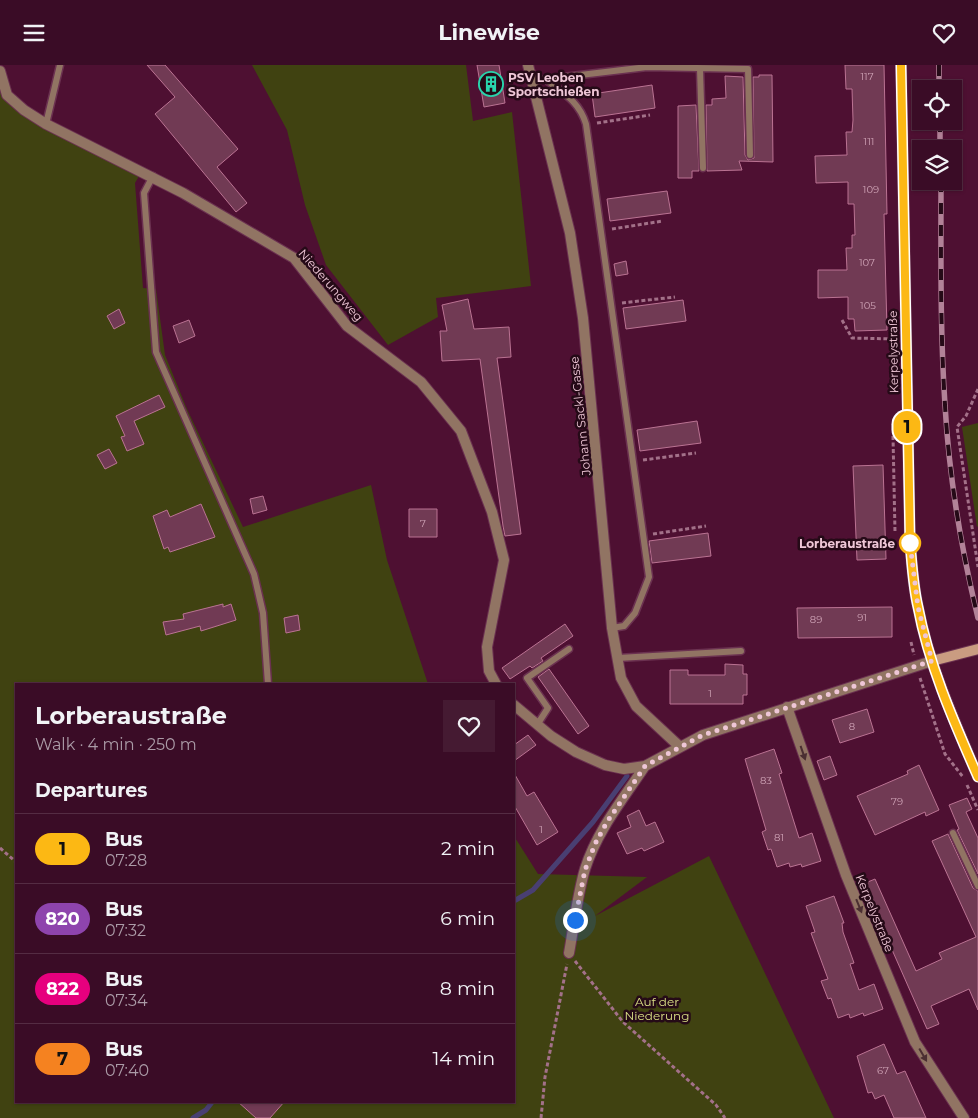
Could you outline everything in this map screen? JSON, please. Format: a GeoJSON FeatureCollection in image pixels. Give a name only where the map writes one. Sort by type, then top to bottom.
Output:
{"type":"FeatureCollection","features":[{"type":"Feature","properties":{"kind":"main road","name":"Kerpelystraße"},"geometry":{"type":"LineString","coordinates":[[901,65],[910,542],[918,607],[932,661],[978,777]]}},
{"type":"Feature","properties":{"kind":"main road"},"geometry":{"type":"LineString","coordinates":[[932,661],[978,649]]}},
{"type":"Feature","properties":{"kind":"street","name":"Niederungweg"},"geometry":{"type":"LineString","coordinates":[[2,65],[0,71],[7,95],[24,111],[46,124],[153,177],[294,258],[347,326],[421,382],[461,431],[492,512],[504,560],[487,647],[489,671],[495,683]]}},
{"type":"Feature","properties":{"kind":"street","name":"Johann Sackl-Gasse"},"geometry":{"type":"LineString","coordinates":[[528,65],[530,81],[570,233],[581,308],[608,561],[612,627],[621,678],[636,706],[679,746]]}},
{"type":"Feature","properties":{"kind":"street"},"geometry":{"type":"LineString","coordinates":[[515,706],[537,725],[576,752],[605,765],[624,769],[645,766],[679,746],[703,735],[932,661]]}},
{"type":"Feature","properties":{"kind":"street","name":"Kerpelystraße"},"geometry":{"type":"LineString","coordinates":[[788,707],[846,875],[915,1042],[964,1118]]}},
{"type":"Feature","properties":{"kind":"street"},"geometry":{"type":"LineString","coordinates":[[568,953],[585,870],[595,844],[607,822],[645,766]]}},
{"type":"Feature","properties":{"kind":"lane"},"geometry":{"type":"LineString","coordinates":[[46,124],[60,65]]}},
{"type":"Feature","properties":{"kind":"lane"},"geometry":{"type":"LineString","coordinates":[[530,81],[647,67],[748,69],[750,155]]}},
{"type":"Feature","properties":{"kind":"lane"},"geometry":{"type":"LineString","coordinates":[[700,69],[703,168]]}},
{"type":"Feature","properties":{"kind":"lane"},"geometry":{"type":"LineString","coordinates":[[545,79],[573,99],[582,110],[586,124],[649,577],[635,613],[624,626],[612,627]]}},
{"type":"Feature","properties":{"kind":"lane"},"geometry":{"type":"LineString","coordinates":[[153,177],[144,193],[151,263],[151,308],[156,352],[254,574],[263,613],[268,683]]}},
{"type":"Feature","properties":{"kind":"lane"},"geometry":{"type":"LineString","coordinates":[[537,725],[548,708],[527,678],[569,649]]}},
{"type":"Feature","properties":{"kind":"lane"},"geometry":{"type":"LineString","coordinates":[[618,658],[741,651]]}},
{"type":"Feature","properties":{"kind":"lane"},"geometry":{"type":"LineString","coordinates":[[953,833],[978,886]]}},
{"type":"Feature","properties":{"kind":"path"},"geometry":{"type":"LineString","coordinates":[[586,124],[650,115]]}},
{"type":"Feature","properties":{"kind":"path"},"geometry":{"type":"LineString","coordinates":[[601,231],[663,221]]}},
{"type":"Feature","properties":{"kind":"path"},"geometry":{"type":"LineString","coordinates":[[612,305],[675,297]]}},
{"type":"Feature","properties":{"kind":"path"},"geometry":{"type":"LineString","coordinates":[[842,320],[852,339],[906,340]]}},
{"type":"Feature","properties":{"kind":"path"},"geometry":{"type":"LineString","coordinates":[[978,389],[966,417],[957,427],[978,567]]}},
{"type":"Feature","properties":{"kind":"path"},"geometry":{"type":"LineString","coordinates":[[633,462],[696,453]]}},
{"type":"Feature","properties":{"kind":"path"},"geometry":{"type":"LineString","coordinates":[[643,535],[706,526]]}},
{"type":"Feature","properties":{"kind":"path"},"geometry":{"type":"LineString","coordinates":[[0,848],[15,861]]}},
{"type":"Feature","properties":{"kind":"path"},"geometry":{"type":"LineString","coordinates":[[540,1118],[545,1077],[568,953]]}},
{"type":"Feature","properties":{"kind":"path"},"geometry":{"type":"LineString","coordinates":[[568,953],[623,1022],[716,1105],[725,1118]]}},
{"type":"Feature","properties":{"kind":"green space"},"geometry":{"type":"Polygon","coordinates":[[[252,65],[466,65],[473,121],[512,112],[531,286],[436,298],[438,317],[388,345],[326,265],[305,205],[287,130],[252,65]]]}},
{"type":"Feature","properties":{"kind":"green space","name":"Auf der Niederung"},"geometry":{"type":"Polygon","coordinates":[[[0,71],[7,95],[24,111],[142,171],[135,183],[143,288],[156,289],[165,355],[187,409],[243,527],[371,485],[387,560],[428,683],[15,683],[15,1103],[515,1103],[515,838],[538,874],[647,877],[595,916],[709,856],[834,1118],[0,1118],[0,71]]]}},
{"type":"Feature","properties":{"kind":"green space"},"geometry":{"type":"Polygon","coordinates":[[[978,423],[978,526],[977,527],[962,427],[978,423]]]}},
{"type":"Feature","properties":{"kind":"building"},"geometry":{"type":"Polygon","coordinates":[[[147,65],[165,65],[238,149],[217,167],[247,203],[236,212],[155,114],[175,97],[147,65]]]}},
{"type":"Feature","properties":{"kind":"building","name":"PSV Leoben Sportschießen"},"geometry":{"type":"Polygon","coordinates":[[[477,65],[499,65],[505,103],[484,107],[477,65]]]}},
{"type":"Feature","properties":{"kind":"building"},"geometry":{"type":"Polygon","coordinates":[[[845,65],[884,65],[887,214],[884,214],[887,330],[855,331],[854,319],[848,319],[848,297],[818,298],[818,270],[847,270],[846,248],[852,248],[852,235],[855,235],[854,204],[848,204],[848,182],[816,183],[815,156],[847,155],[846,132],[852,132],[853,120],[852,89],[846,89],[845,65]]]}},
{"type":"Feature","properties":{"kind":"building"},"geometry":{"type":"Polygon","coordinates":[[[759,75],[772,75],[773,162],[739,161],[742,170],[707,171],[706,105],[712,105],[712,99],[726,98],[725,76],[743,77],[745,155],[748,160],[754,158],[753,77],[759,77],[759,75]]]}},
{"type":"Feature","properties":{"kind":"building"},"geometry":{"type":"Polygon","coordinates":[[[652,85],[655,108],[595,117],[592,94],[652,85]]]}},
{"type":"Feature","properties":{"kind":"building"},"geometry":{"type":"Polygon","coordinates":[[[696,105],[699,171],[692,171],[692,178],[678,178],[678,106],[696,105]]]}},
{"type":"Feature","properties":{"kind":"building"},"geometry":{"type":"Polygon","coordinates":[[[667,191],[671,213],[610,221],[607,199],[667,191]]]}},
{"type":"Feature","properties":{"kind":"building"},"geometry":{"type":"Polygon","coordinates":[[[626,261],[628,274],[616,276],[614,264],[626,261]]]}},
{"type":"Feature","properties":{"kind":"building"},"geometry":{"type":"Polygon","coordinates":[[[468,299],[474,329],[509,327],[511,357],[497,358],[521,534],[505,536],[480,359],[442,361],[440,331],[447,331],[442,305],[468,299]]]}},
{"type":"Feature","properties":{"kind":"building"},"geometry":{"type":"Polygon","coordinates":[[[683,300],[686,321],[626,329],[623,308],[683,300]]]}},
{"type":"Feature","properties":{"kind":"building"},"geometry":{"type":"Polygon","coordinates":[[[119,309],[125,323],[114,329],[107,316],[119,309]]]}},
{"type":"Feature","properties":{"kind":"building"},"geometry":{"type":"Polygon","coordinates":[[[189,320],[195,336],[179,343],[173,326],[189,320]]]}},
{"type":"Feature","properties":{"kind":"building"},"geometry":{"type":"Polygon","coordinates":[[[159,395],[165,407],[134,421],[144,444],[127,451],[121,437],[125,436],[116,416],[159,395]]]}},
{"type":"Feature","properties":{"kind":"building"},"geometry":{"type":"Polygon","coordinates":[[[697,421],[701,443],[640,451],[637,430],[697,421]]]}},
{"type":"Feature","properties":{"kind":"building"},"geometry":{"type":"Polygon","coordinates":[[[109,449],[117,463],[105,469],[97,455],[109,449]]]}},
{"type":"Feature","properties":{"kind":"building"},"geometry":{"type":"Polygon","coordinates":[[[883,465],[886,559],[857,560],[853,466],[883,465]]]}},
{"type":"Feature","properties":{"kind":"building"},"geometry":{"type":"Polygon","coordinates":[[[263,496],[267,510],[253,514],[250,499],[263,496]]]}},
{"type":"Feature","properties":{"kind":"building"},"geometry":{"type":"Polygon","coordinates":[[[201,504],[215,537],[170,552],[168,547],[164,549],[153,516],[167,510],[170,517],[201,504]]]}},
{"type":"Feature","properties":{"kind":"building"},"geometry":{"type":"Polygon","coordinates":[[[409,509],[437,509],[437,537],[409,537],[409,509]]]}},
{"type":"Feature","properties":{"kind":"building"},"geometry":{"type":"Polygon","coordinates":[[[708,533],[711,556],[652,563],[649,541],[708,533]]]}},
{"type":"Feature","properties":{"kind":"building"},"geometry":{"type":"Polygon","coordinates":[[[223,604],[223,607],[231,604],[236,620],[201,631],[200,626],[166,635],[163,622],[184,619],[183,614],[223,604]]]}},
{"type":"Feature","properties":{"kind":"building"},"geometry":{"type":"Polygon","coordinates":[[[892,607],[892,637],[798,638],[797,608],[892,607]]]}},
{"type":"Feature","properties":{"kind":"building"},"geometry":{"type":"Polygon","coordinates":[[[298,615],[300,630],[286,633],[284,618],[298,615]]]}},
{"type":"Feature","properties":{"kind":"building"},"geometry":{"type":"Polygon","coordinates":[[[565,624],[573,636],[541,658],[543,661],[532,668],[530,666],[510,679],[502,668],[565,624]]]}},
{"type":"Feature","properties":{"kind":"building"},"geometry":{"type":"Polygon","coordinates":[[[725,664],[743,665],[743,674],[747,674],[747,695],[743,695],[743,704],[670,704],[670,670],[688,670],[688,675],[725,675],[725,664]]]}},
{"type":"Feature","properties":{"kind":"building"},"geometry":{"type":"Polygon","coordinates":[[[549,669],[589,726],[578,734],[538,677],[549,669]]]}},
{"type":"Feature","properties":{"kind":"building"},"geometry":{"type":"Polygon","coordinates":[[[867,709],[874,732],[840,743],[832,720],[867,709]]]}},
{"type":"Feature","properties":{"kind":"building"},"geometry":{"type":"Polygon","coordinates":[[[528,735],[536,745],[515,760],[515,744],[528,735]]]}},
{"type":"Feature","properties":{"kind":"building"},"geometry":{"type":"Polygon","coordinates":[[[774,749],[782,773],[779,774],[799,838],[812,833],[821,861],[802,867],[801,864],[790,867],[789,863],[777,867],[771,849],[768,850],[762,832],[766,830],[745,759],[774,749]]]}},
{"type":"Feature","properties":{"kind":"building"},"geometry":{"type":"Polygon","coordinates":[[[830,756],[837,775],[824,780],[817,761],[830,756]]]}},
{"type":"Feature","properties":{"kind":"building"},"geometry":{"type":"Polygon","coordinates":[[[919,765],[939,810],[926,816],[925,812],[875,835],[857,796],[908,774],[907,771],[919,765]]]}},
{"type":"Feature","properties":{"kind":"building"},"geometry":{"type":"Polygon","coordinates":[[[515,775],[527,796],[534,792],[558,832],[537,845],[515,807],[515,775]]]}},
{"type":"Feature","properties":{"kind":"building"},"geometry":{"type":"Polygon","coordinates":[[[967,798],[972,809],[966,812],[978,838],[978,874],[957,830],[959,829],[949,805],[967,798]]]}},
{"type":"Feature","properties":{"kind":"building"},"geometry":{"type":"Polygon","coordinates":[[[639,810],[646,826],[655,822],[664,842],[644,851],[642,848],[627,854],[617,833],[631,827],[627,816],[639,810]]]}},
{"type":"Feature","properties":{"kind":"building"},"geometry":{"type":"Polygon","coordinates":[[[948,834],[973,888],[978,891],[978,1010],[969,989],[931,1006],[939,1024],[927,1029],[863,884],[875,879],[916,971],[942,959],[939,953],[976,937],[932,841],[948,834]]]}},
{"type":"Feature","properties":{"kind":"building"},"geometry":{"type":"Polygon","coordinates":[[[834,896],[844,923],[842,923],[843,932],[854,963],[850,964],[859,990],[874,984],[883,1009],[864,1016],[863,1013],[850,1018],[849,1014],[838,1018],[831,998],[828,999],[821,981],[828,979],[811,933],[815,932],[806,906],[834,896]]]}},
{"type":"Feature","properties":{"kind":"building"},"geometry":{"type":"Polygon","coordinates":[[[884,1044],[897,1074],[905,1071],[926,1118],[894,1118],[884,1095],[875,1099],[872,1092],[868,1093],[857,1056],[884,1044]]]}},
{"type":"Feature","properties":{"kind":"building"},"geometry":{"type":"Polygon","coordinates":[[[239,1103],[283,1103],[270,1118],[256,1118],[239,1103]]]}},
{"type":"Feature","properties":{"kind":"waterway"},"geometry":{"type":"LineString","coordinates":[[515,900],[533,890],[593,822],[627,776]]}},
{"type":"Feature","properties":{"kind":"waterway"},"geometry":{"type":"LineString","coordinates":[[193,1118],[206,1110],[211,1103]]}},
{"type":"Feature","properties":{"kind":"railway"},"geometry":{"type":"LineString","coordinates":[[939,65],[939,80]]}},
{"type":"Feature","properties":{"kind":"railway"},"geometry":{"type":"LineString","coordinates":[[940,130],[940,140]]}},
{"type":"Feature","properties":{"kind":"railway"},"geometry":{"type":"LineString","coordinates":[[941,190],[943,377],[949,458],[966,565],[978,618]]}},
{"type":"Feature","properties":{"kind":"bus line","name":"1"},"geometry":{"type":"LineString","coordinates":[[901,65],[910,542],[918,607],[925,639],[939,683],[978,777]]}},
{"type":"Feature","properties":{"kind":"place","name":"PSV Leoben Sportschießen"},"geometry":{"type":"Point","coordinates":[491,84]}},
{"type":"Feature","properties":{"kind":"place","name":"Lorberaustraße"},"geometry":{"type":"Point","coordinates":[910,543]}},
{"type":"Feature","properties":{"kind":"route"},"geometry":{"type":"LineString","coordinates":[[575,920],[585,870],[595,844],[607,822],[645,766],[679,746],[703,735],[932,661],[918,607],[910,543]]}}]}
